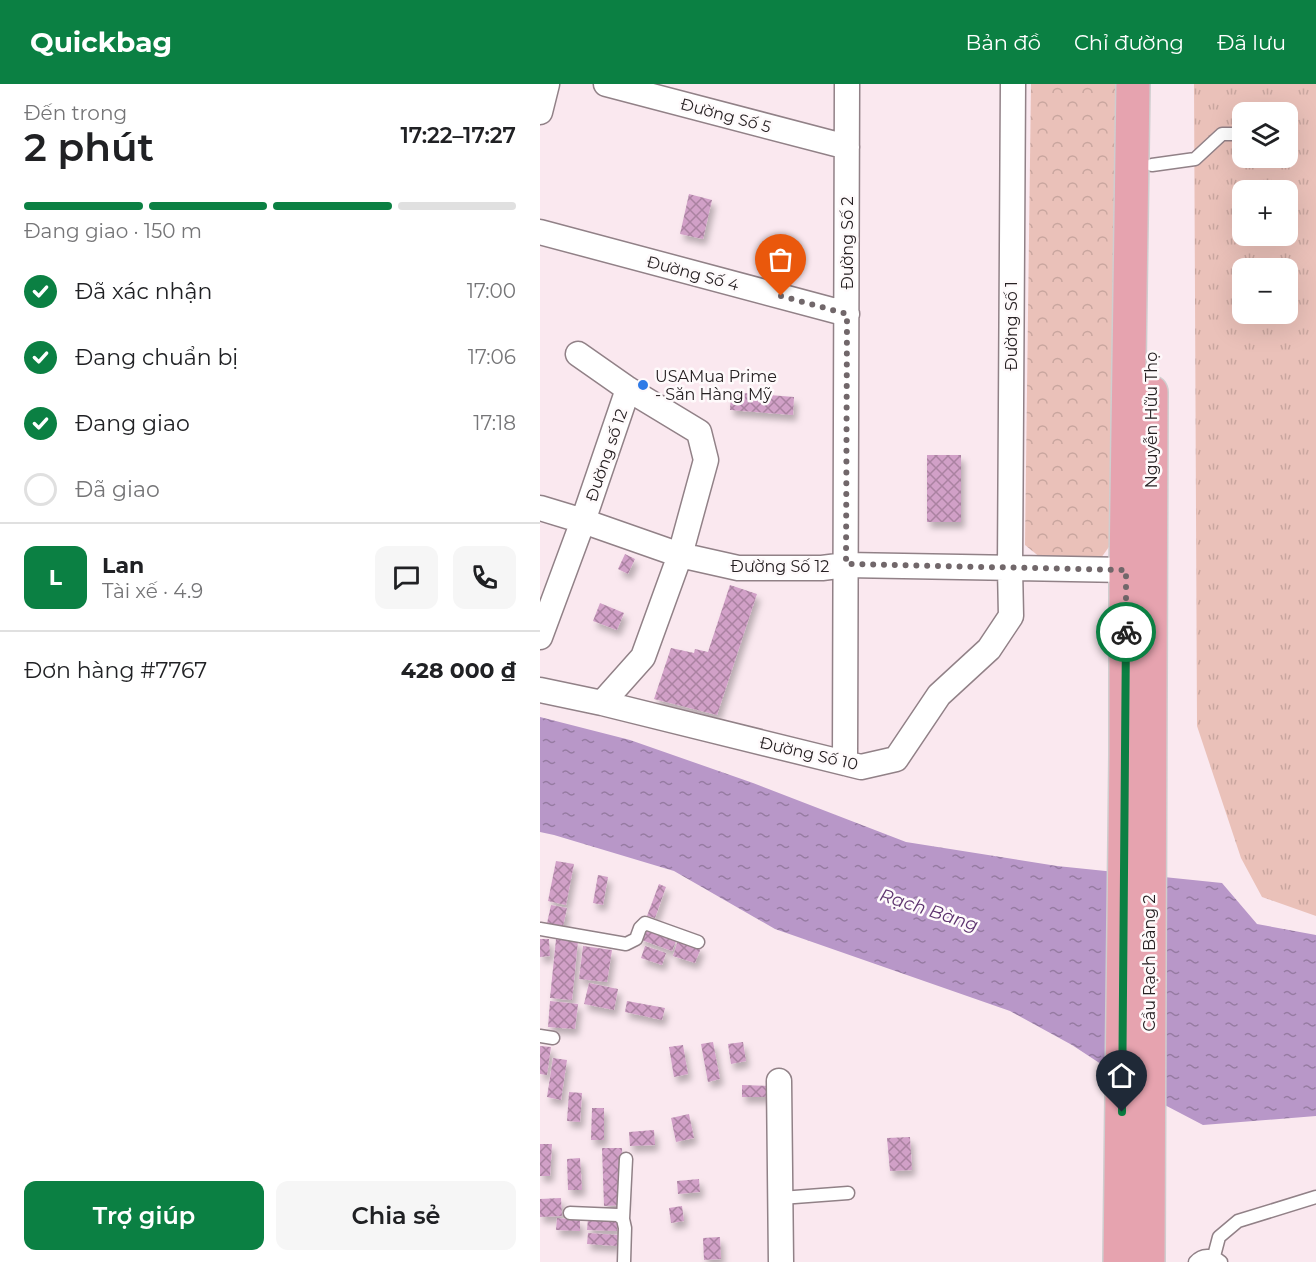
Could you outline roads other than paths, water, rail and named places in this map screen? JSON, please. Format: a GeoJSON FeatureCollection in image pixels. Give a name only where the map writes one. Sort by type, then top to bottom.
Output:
{"type":"FeatureCollection","features":[{"type":"Feature","properties":{"kind":"main road","name":"Nguyễn Hữu Thọ"},"geometry":{"type":"LineString","coordinates":[[1133,84],[1126,570],[1138,755]]}},
{"type":"Feature","properties":{"kind":"main road","name":"Nguyễn Hữu Thọ"},"geometry":{"type":"LineString","coordinates":[[1138,755],[1153,84]]}},
{"type":"Feature","properties":{"kind":"main road","name":"Cầu Rạch Bàng 2"},"geometry":{"type":"LineString","coordinates":[[1135,1207],[1138,755]]}},
{"type":"Feature","properties":{"kind":"main road"},"geometry":{"type":"LineString","coordinates":[[1120,1262],[1135,1207]]}},
{"type":"Feature","properties":{"kind":"main road"},"geometry":{"type":"LineString","coordinates":[[1135,1207],[1148,1262]]}},
{"type":"Feature","properties":{"kind":"street"},"geometry":{"type":"LineString","coordinates":[[540,112],[547,84]]}},
{"type":"Feature","properties":{"kind":"street","name":"Đường Số 5"},"geometry":{"type":"LineString","coordinates":[[606,84],[847,147]]}},
{"type":"Feature","properties":{"kind":"street","name":"Đường Số 2"},"geometry":{"type":"LineString","coordinates":[[845,763],[847,84]]}},
{"type":"Feature","properties":{"kind":"street","name":"Đường Số 1"},"geometry":{"type":"LineString","coordinates":[[1010,568],[1013,84]]}},
{"type":"Feature","properties":{"kind":"street","name":"Đường Số 4"},"geometry":{"type":"LineString","coordinates":[[540,232],[847,314]]}},
{"type":"Feature","properties":{"kind":"street","name":"Đường số 12"},"geometry":{"type":"LineString","coordinates":[[578,354],[628,389],[699,432],[706,460],[680,555],[643,657],[602,703]]}},
{"type":"Feature","properties":{"kind":"street","name":"Đường số 12"},"geometry":{"type":"LineString","coordinates":[[540,637],[628,389]]}},
{"type":"Feature","properties":{"kind":"street","name":"Đường số 12"},"geometry":{"type":"LineString","coordinates":[[540,508],[680,555]]}},
{"type":"Feature","properties":{"kind":"street","name":"Đường Số 12"},"geometry":{"type":"LineString","coordinates":[[680,555],[738,568],[822,568],[846,564],[1126,570]]}},
{"type":"Feature","properties":{"kind":"street","name":"Đường Số 10"},"geometry":{"type":"LineString","coordinates":[[602,703],[861,767],[896,759],[939,695],[989,649],[1011,616],[1010,568]]}},
{"type":"Feature","properties":{"kind":"street"},"geometry":{"type":"LineString","coordinates":[[540,690],[602,703]]}},
{"type":"Feature","properties":{"kind":"street"},"geometry":{"type":"LineString","coordinates":[[779,1081],[781,1262]]}},
{"type":"Feature","properties":{"kind":"lane"},"geometry":{"type":"LineString","coordinates":[[1152,165],[1195,159],[1222,134],[1232,134]]}},
{"type":"Feature","properties":{"kind":"lane"},"geometry":{"type":"LineString","coordinates":[[540,929],[626,944],[636,939],[640,928],[645,923],[698,942]]}},
{"type":"Feature","properties":{"kind":"lane"},"geometry":{"type":"LineString","coordinates":[[624,1262],[623,1219],[626,1159]]}},
{"type":"Feature","properties":{"kind":"lane"},"geometry":{"type":"LineString","coordinates":[[781,1197],[848,1193]]}},
{"type":"Feature","properties":{"kind":"lane"},"geometry":{"type":"LineString","coordinates":[[1195,1262],[1198,1258],[1206,1256],[1217,1259],[1219,1237],[1238,1221],[1316,1197]]}},
{"type":"Feature","properties":{"kind":"lane"},"geometry":{"type":"LineString","coordinates":[[570,1213],[618,1215],[623,1219]]}},
{"type":"Feature","properties":{"kind":"water","name":"Rạch Bàng"},"geometry":{"type":"Polygon","coordinates":[[[540,717],[630,740],[753,783],[906,842],[1057,866],[1222,883],[1257,924],[1316,935],[1316,1116],[1203,1125],[1159,1102],[1072,1045],[1010,1011],[775,929],[674,871],[540,832],[540,717]]]}},
{"type":"Feature","properties":{"kind":"place","name":"USAMua Prime - Săn Hàng Mỹ"},"geometry":{"type":"Point","coordinates":[643,385]}}]}
